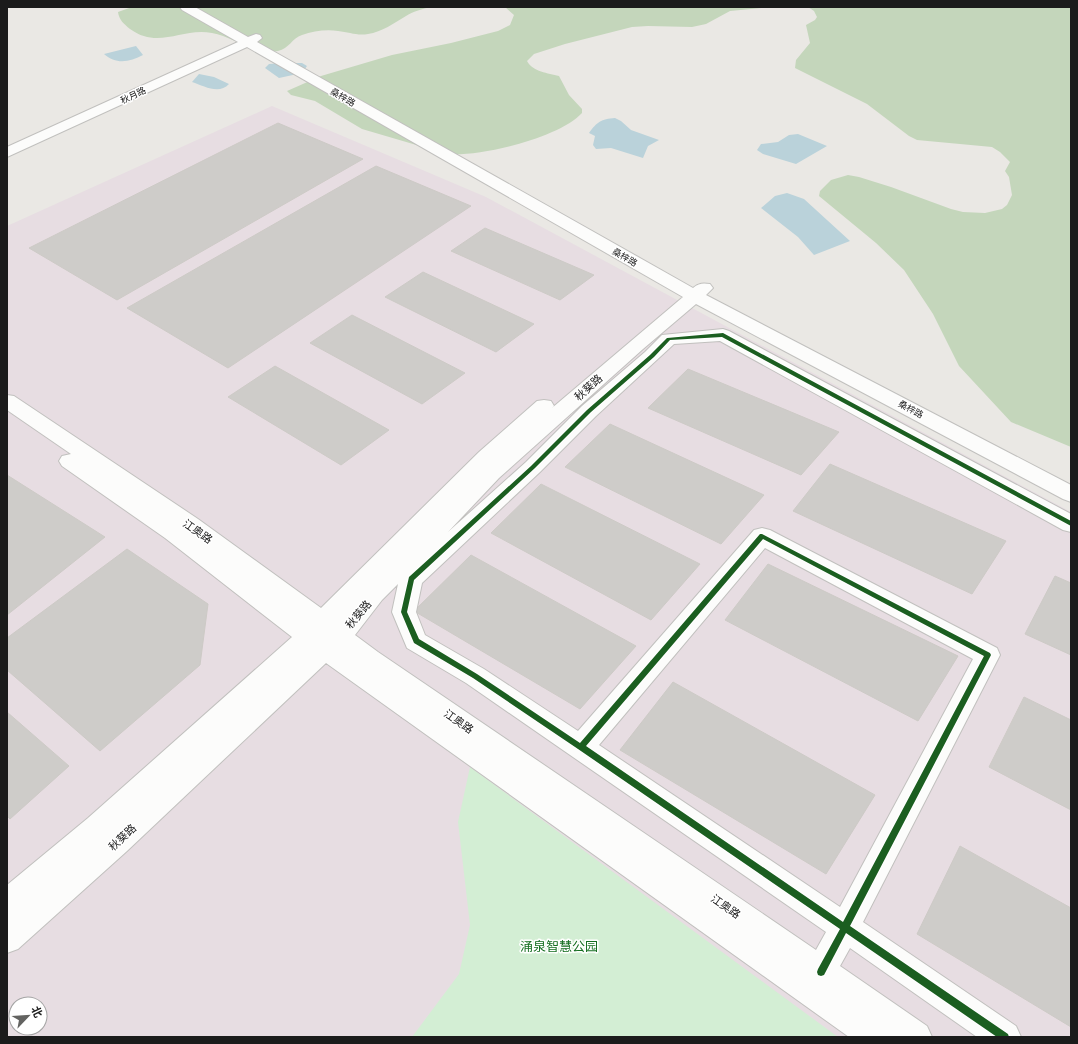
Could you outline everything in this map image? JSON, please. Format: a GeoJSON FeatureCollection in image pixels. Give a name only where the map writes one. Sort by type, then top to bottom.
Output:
{"type":"FeatureCollection","features":[{"type":"Feature","properties":{"kind":"street","name":"桑梓路"},"geometry":{"type":"LineString","coordinates":[[186,7],[249,37],[692,287],[1071,494]]}},
{"type":"Feature","properties":{"kind":"street","name":"桑梓路"},"geometry":{"type":"LineString","coordinates":[[206,7],[249,37]]}},
{"type":"Feature","properties":{"kind":"street","name":"秋月路"},"geometry":{"type":"LineString","coordinates":[[7,144],[249,37]]}},
{"type":"Feature","properties":{"kind":"street","name":"秋月路"},"geometry":{"type":"LineString","coordinates":[[7,153],[249,37]]}},
{"type":"Feature","properties":{"kind":"street","name":"桑梓路"},"geometry":{"type":"LineString","coordinates":[[692,287],[1071,478]]}},
{"type":"Feature","properties":{"kind":"street","name":"秋葵路"},"geometry":{"type":"LineString","coordinates":[[7,904],[374,594],[492,473],[692,287]]}},
{"type":"Feature","properties":{"kind":"street"},"geometry":{"type":"LineString","coordinates":[[1005,1037],[581,747],[475,676],[416,641],[404,612],[411,579],[533,467],[589,411],[652,356],[669,339],[723,335],[1071,524]]}},
{"type":"Feature","properties":{"kind":"street","name":"江奥路"},"geometry":{"type":"LineString","coordinates":[[7,401],[190,525],[286,594],[324,636],[369,658],[916,1037]]}},
{"type":"Feature","properties":{"kind":"street","name":"江奥路"},"geometry":{"type":"LineString","coordinates":[[7,418],[324,636],[876,1037]]}},
{"type":"Feature","properties":{"kind":"street"},"geometry":{"type":"LineString","coordinates":[[581,747],[762,536],[988,655],[821,972]]}},
{"type":"Feature","properties":{"kind":"street","name":"秋葵路"},"geometry":{"type":"LineString","coordinates":[[7,938],[117,842],[290,680],[324,636]]}},
{"type":"Feature","properties":{"kind":"shaded area"},"geometry":{"type":"Polygon","coordinates":[[[272,106],[486,197],[1071,512],[1071,1037],[7,1037],[7,226],[272,106]]]}},
{"type":"Feature","properties":{"kind":"green space"},"geometry":{"type":"Polygon","coordinates":[[[132,7],[431,7],[412,13],[388,27],[373,33],[360,35],[334,30],[315,31],[299,36],[282,50],[269,52],[252,48],[212,33],[201,32],[161,38],[151,38],[141,35],[130,29],[121,20],[118,12],[132,7]]]}},
{"type":"Feature","properties":{"kind":"green space"},"geometry":{"type":"Polygon","coordinates":[[[505,7],[771,7],[730,11],[706,24],[692,27],[632,27],[565,44],[534,54],[527,61],[530,65],[541,72],[559,76],[569,95],[582,109],[582,113],[571,122],[538,138],[498,149],[461,154],[447,154],[362,129],[315,101],[291,95],[287,91],[321,76],[392,55],[451,43],[498,31],[510,25],[514,15],[505,7]]]}},
{"type":"Feature","properties":{"kind":"green space"},"geometry":{"type":"Polygon","coordinates":[[[808,7],[1071,7],[1071,447],[1011,422],[959,366],[933,314],[904,270],[876,243],[819,196],[820,191],[831,180],[848,175],[891,187],[951,209],[963,212],[985,213],[1002,209],[1007,205],[1012,195],[1009,177],[1005,171],[1010,162],[1000,152],[992,147],[917,140],[909,136],[867,104],[795,68],[796,60],[810,43],[806,25],[815,20],[817,17],[814,11],[808,7]]]}},
{"type":"Feature","properties":{"kind":"green space","name":"涌泉智慧公园"},"geometry":{"type":"Polygon","coordinates":[[[470,767],[838,1037],[412,1037],[459,974],[470,925],[458,822],[470,767]]]}},
{"type":"Feature","properties":{"kind":"water"},"geometry":{"type":"Polygon","coordinates":[[[136,46],[143,55],[128,61],[113,60],[104,54],[136,46]]]}},
{"type":"Feature","properties":{"kind":"water"},"geometry":{"type":"Polygon","coordinates":[[[302,63],[307,66],[302,73],[279,78],[265,68],[269,64],[302,63]]]}},
{"type":"Feature","properties":{"kind":"water"},"geometry":{"type":"Polygon","coordinates":[[[199,74],[214,77],[229,84],[221,89],[211,89],[192,82],[199,74]]]}},
{"type":"Feature","properties":{"kind":"water"},"geometry":{"type":"Polygon","coordinates":[[[615,118],[631,130],[659,140],[648,146],[643,158],[611,148],[596,149],[593,145],[595,136],[589,133],[594,126],[600,122],[606,119],[615,118]]]}},
{"type":"Feature","properties":{"kind":"water"},"geometry":{"type":"Polygon","coordinates":[[[798,134],[827,146],[796,164],[763,154],[757,150],[761,144],[778,142],[789,135],[798,134]]]}},
{"type":"Feature","properties":{"kind":"water"},"geometry":{"type":"Polygon","coordinates":[[[787,193],[804,199],[850,241],[814,255],[798,237],[761,208],[775,196],[787,193]]]}},
{"type":"Feature","properties":{"kind":"building"},"geometry":{"type":"Polygon","coordinates":[[[278,123],[363,159],[117,300],[29,248],[278,123]]]}},
{"type":"Feature","properties":{"kind":"building"},"geometry":{"type":"Polygon","coordinates":[[[376,166],[471,206],[228,368],[127,308],[376,166]]]}},
{"type":"Feature","properties":{"kind":"building"},"geometry":{"type":"Polygon","coordinates":[[[485,228],[594,275],[560,300],[451,251],[485,228]]]}},
{"type":"Feature","properties":{"kind":"building"},"geometry":{"type":"Polygon","coordinates":[[[423,272],[534,324],[496,352],[385,297],[423,272]]]}},
{"type":"Feature","properties":{"kind":"building"},"geometry":{"type":"Polygon","coordinates":[[[352,315],[465,373],[422,404],[310,343],[352,315]]]}},
{"type":"Feature","properties":{"kind":"building"},"geometry":{"type":"Polygon","coordinates":[[[275,366],[389,430],[341,465],[228,397],[275,366]]]}},
{"type":"Feature","properties":{"kind":"building"},"geometry":{"type":"Polygon","coordinates":[[[688,369],[839,432],[801,475],[648,408],[688,369]]]}},
{"type":"Feature","properties":{"kind":"building"},"geometry":{"type":"Polygon","coordinates":[[[610,424],[764,495],[721,544],[565,467],[610,424]]]}},
{"type":"Feature","properties":{"kind":"building"},"geometry":{"type":"Polygon","coordinates":[[[830,464],[1006,541],[972,594],[793,511],[830,464]]]}},
{"type":"Feature","properties":{"kind":"building"},"geometry":{"type":"Polygon","coordinates":[[[7,475],[105,537],[7,615],[7,475]]]}},
{"type":"Feature","properties":{"kind":"building"},"geometry":{"type":"Polygon","coordinates":[[[541,484],[700,564],[651,620],[491,533],[541,484]]]}},
{"type":"Feature","properties":{"kind":"building"},"geometry":{"type":"Polygon","coordinates":[[[127,549],[208,604],[200,665],[100,751],[7,670],[7,638],[127,549]]]}},
{"type":"Feature","properties":{"kind":"building"},"geometry":{"type":"Polygon","coordinates":[[[471,555],[636,646],[580,709],[414,611],[471,555]]]}},
{"type":"Feature","properties":{"kind":"building"},"geometry":{"type":"Polygon","coordinates":[[[768,564],[958,656],[918,721],[725,620],[768,564]]]}},
{"type":"Feature","properties":{"kind":"building"},"geometry":{"type":"Polygon","coordinates":[[[1055,576],[1071,583],[1071,655],[1025,634],[1055,576]]]}},
{"type":"Feature","properties":{"kind":"building"},"geometry":{"type":"Polygon","coordinates":[[[673,682],[875,795],[826,874],[620,750],[673,682]]]}},
{"type":"Feature","properties":{"kind":"building"},"geometry":{"type":"Polygon","coordinates":[[[1024,697],[1071,720],[1071,810],[989,767],[1024,697]]]}},
{"type":"Feature","properties":{"kind":"building"},"geometry":{"type":"Polygon","coordinates":[[[7,712],[69,766],[10,819],[7,816],[7,712]]]}},
{"type":"Feature","properties":{"kind":"building"},"geometry":{"type":"Polygon","coordinates":[[[960,846],[1071,908],[1071,1027],[917,934],[960,846]]]}},
{"type":"Feature","properties":{"kind":"cycle path"},"geometry":{"type":"LineString","coordinates":[[1005,1037],[581,747],[475,676],[416,641],[404,612],[411,579],[533,467],[589,411],[652,356],[669,339],[723,335],[1071,524]]}},
{"type":"Feature","properties":{"kind":"cycle path"},"geometry":{"type":"LineString","coordinates":[[581,747],[762,536],[988,655],[821,972]]}}]}
